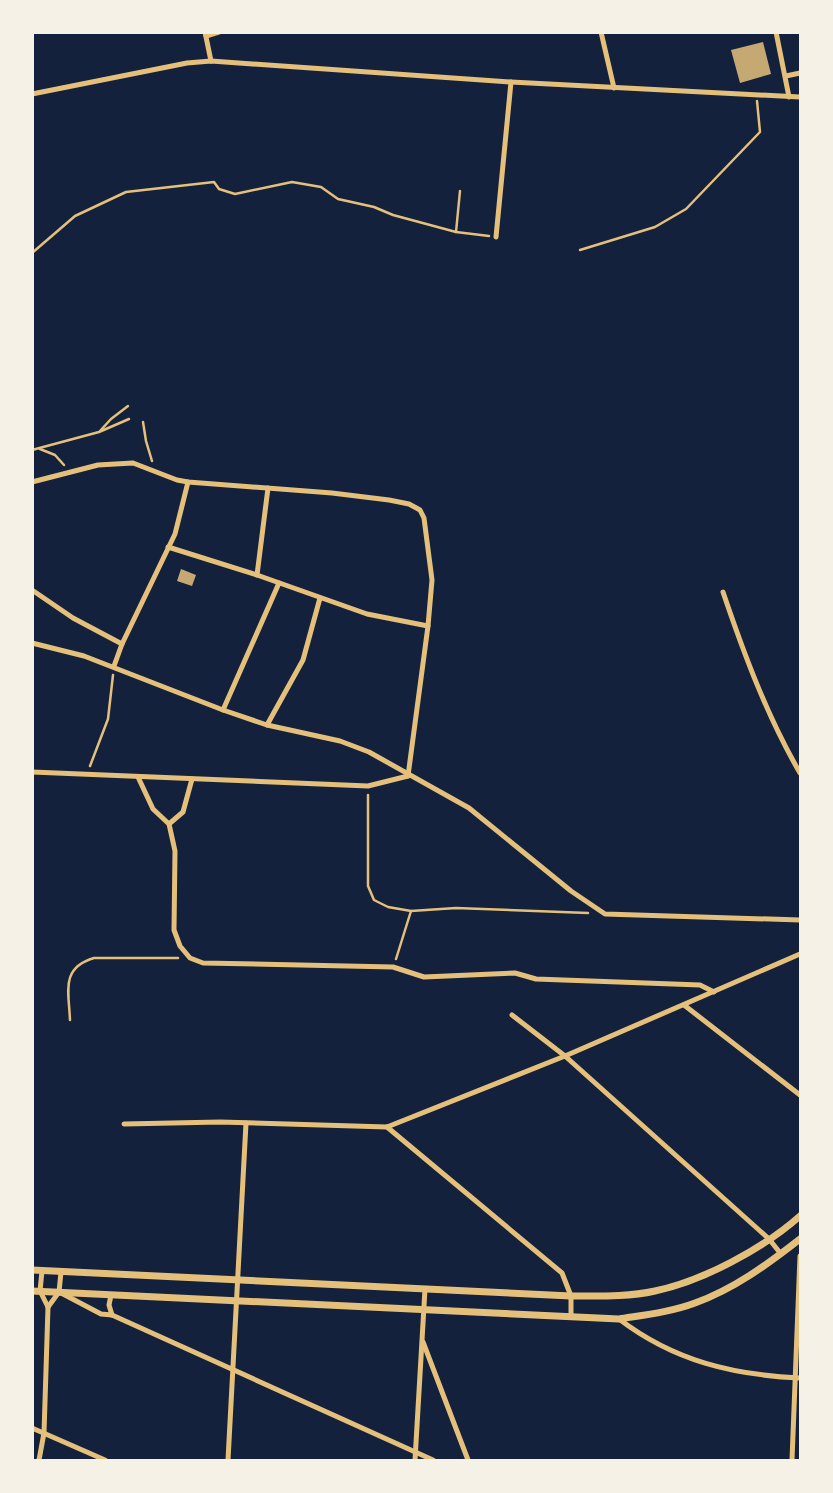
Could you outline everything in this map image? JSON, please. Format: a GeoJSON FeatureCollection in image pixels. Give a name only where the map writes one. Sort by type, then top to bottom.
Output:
{"type":"FeatureCollection","features":[{"type":"Feature","properties":{"kind":"street"},"geometry":{"type":"LineString","coordinates":[[211,61],[205,34],[219,32]]}},
{"type":"Feature","properties":{"kind":"street"},"geometry":{"type":"LineString","coordinates":[[601,32],[614,88]]}},
{"type":"Feature","properties":{"kind":"street"},"geometry":{"type":"LineString","coordinates":[[776,32],[789,97]]}},
{"type":"Feature","properties":{"kind":"street"},"geometry":{"type":"LineString","coordinates":[[32,94],[187,63],[211,61],[511,82],[800,97]]}},
{"type":"Feature","properties":{"kind":"street"},"geometry":{"type":"LineString","coordinates":[[786,76],[800,73]]}},
{"type":"Feature","properties":{"kind":"street"},"geometry":{"type":"LineString","coordinates":[[496,236],[511,82]]}},
{"type":"Feature","properties":{"kind":"street"},"geometry":{"type":"LineString","coordinates":[[32,482],[68,471],[98,465],[133,462],[188,482],[390,500],[409,504],[420,510],[424,518],[432,580],[428,626],[408,776]]}},
{"type":"Feature","properties":{"kind":"street"},"geometry":{"type":"LineString","coordinates":[[114,666],[122,644],[175,534],[188,482]]}},
{"type":"Feature","properties":{"kind":"street"},"geometry":{"type":"LineString","coordinates":[[256,575],[268,488]]}},
{"type":"Feature","properties":{"kind":"street"},"geometry":{"type":"LineString","coordinates":[[168,547],[256,575],[367,614],[428,626]]}},
{"type":"Feature","properties":{"kind":"street"},"geometry":{"type":"LineString","coordinates":[[223,710],[279,583]]}},
{"type":"Feature","properties":{"kind":"street"},"geometry":{"type":"LineString","coordinates":[[32,590],[74,618],[122,644]]}},
{"type":"Feature","properties":{"kind":"street"},"geometry":{"type":"LineString","coordinates":[[724,592],[748,666],[789,754],[800,773]]}},
{"type":"Feature","properties":{"kind":"street"},"geometry":{"type":"LineString","coordinates":[[267,725],[303,660],[320,598]]}},
{"type":"Feature","properties":{"kind":"street"},"geometry":{"type":"LineString","coordinates":[[32,643],[84,656],[114,666],[223,710],[267,725],[340,742],[369,752],[408,776],[436,788],[469,808],[572,892],[605,914],[800,920]]}},
{"type":"Feature","properties":{"kind":"street"},"geometry":{"type":"LineString","coordinates":[[32,772],[368,786],[408,776]]}},
{"type":"Feature","properties":{"kind":"street"},"geometry":{"type":"LineString","coordinates":[[138,776],[153,809],[170,824],[175,851],[174,930],[180,946],[190,958],[203,963],[393,967],[424,977],[515,973],[536,979],[700,985],[714,992]]}},
{"type":"Feature","properties":{"kind":"street"},"geometry":{"type":"LineString","coordinates":[[170,824],[183,812],[192,779]]}},
{"type":"Feature","properties":{"kind":"street"},"geometry":{"type":"LineString","coordinates":[[124,1124],[246,1123],[387,1127],[565,1056],[800,954]]}},
{"type":"Feature","properties":{"kind":"street"},"geometry":{"type":"LineString","coordinates":[[684,1005],[800,1095]]}},
{"type":"Feature","properties":{"kind":"street"},"geometry":{"type":"LineString","coordinates":[[512,1015],[565,1056],[769,1238],[781,1254]]}},
{"type":"Feature","properties":{"kind":"street"},"geometry":{"type":"LineString","coordinates":[[228,1460],[246,1123]]}},
{"type":"Feature","properties":{"kind":"street"},"geometry":{"type":"LineString","coordinates":[[387,1127],[547,1258],[562,1273],[572,1296],[571,1317]]}},
{"type":"Feature","properties":{"kind":"street"},"geometry":{"type":"LineString","coordinates":[[32,1270],[572,1296],[628,1295],[656,1291],[710,1272],[769,1238],[800,1216]]}},
{"type":"Feature","properties":{"kind":"street"},"geometry":{"type":"LineString","coordinates":[[36,1291],[237,1299],[619,1319],[694,1304],[743,1279],[800,1239]]}},
{"type":"Feature","properties":{"kind":"street"},"geometry":{"type":"LineString","coordinates":[[792,1460],[798,1378],[800,1256]]}},
{"type":"Feature","properties":{"kind":"street"},"geometry":{"type":"LineString","coordinates":[[36,1291],[42,1271]]}},
{"type":"Feature","properties":{"kind":"street"},"geometry":{"type":"LineString","coordinates":[[39,1460],[44,1433],[48,1307],[58,1292],[61,1272]]}},
{"type":"Feature","properties":{"kind":"street"},"geometry":{"type":"LineString","coordinates":[[415,1460],[422,1310],[425,1289]]}},
{"type":"Feature","properties":{"kind":"street"},"geometry":{"type":"LineString","coordinates":[[36,1291],[48,1307]]}},
{"type":"Feature","properties":{"kind":"street"},"geometry":{"type":"LineString","coordinates":[[58,1292],[101,1314],[112,1315],[433,1460]]}},
{"type":"Feature","properties":{"kind":"street"},"geometry":{"type":"LineString","coordinates":[[111,1295],[109,1305],[112,1315]]}},
{"type":"Feature","properties":{"kind":"street"},"geometry":{"type":"LineString","coordinates":[[619,1319],[641,1336],[684,1356],[724,1370],[760,1376],[798,1378]]}},
{"type":"Feature","properties":{"kind":"street"},"geometry":{"type":"LineString","coordinates":[[421,1338],[468,1460]]}},
{"type":"Feature","properties":{"kind":"street"},"geometry":{"type":"LineString","coordinates":[[32,1428],[105,1460]]}},
{"type":"Feature","properties":{"kind":"path"},"geometry":{"type":"LineString","coordinates":[[580,250],[655,227],[686,209],[760,132],[756,95]]}},
{"type":"Feature","properties":{"kind":"path"},"geometry":{"type":"LineString","coordinates":[[32,253],[75,216],[126,192],[214,182],[219,189],[235,194],[292,182],[322,188],[338,199],[374,207],[393,215],[456,232],[496,236]]}},
{"type":"Feature","properties":{"kind":"path"},"geometry":{"type":"LineString","coordinates":[[456,232],[460,191]]}},
{"type":"Feature","properties":{"kind":"path"},"geometry":{"type":"LineString","coordinates":[[99,432],[111,418],[128,406]]}},
{"type":"Feature","properties":{"kind":"path"},"geometry":{"type":"LineString","coordinates":[[32,450],[99,432],[129,419]]}},
{"type":"Feature","properties":{"kind":"path"},"geometry":{"type":"LineString","coordinates":[[143,422],[151,459],[160,473]]}},
{"type":"Feature","properties":{"kind":"path"},"geometry":{"type":"LineString","coordinates":[[39,448],[55,455],[68,471]]}},
{"type":"Feature","properties":{"kind":"path"},"geometry":{"type":"LineString","coordinates":[[88,774],[108,719],[114,666]]}},
{"type":"Feature","properties":{"kind":"path"},"geometry":{"type":"LineString","coordinates":[[368,786],[368,886],[374,900],[388,907],[411,910],[456,908],[605,914]]}},
{"type":"Feature","properties":{"kind":"path"},"geometry":{"type":"LineString","coordinates":[[393,967],[411,910]]}},
{"type":"Feature","properties":{"kind":"path"},"geometry":{"type":"LineString","coordinates":[[70,1020],[69,978],[72,970],[83,961],[94,958],[190,958]]}},
{"type":"Feature","properties":{"kind":"building"},"geometry":{"type":"Polygon","coordinates":[[[763,42],[771,74],[740,83],[731,50],[763,42]]]}},
{"type":"Feature","properties":{"kind":"building"},"geometry":{"type":"Polygon","coordinates":[[[181,569],[196,575],[192,586],[177,581],[181,569]]]}}]}
